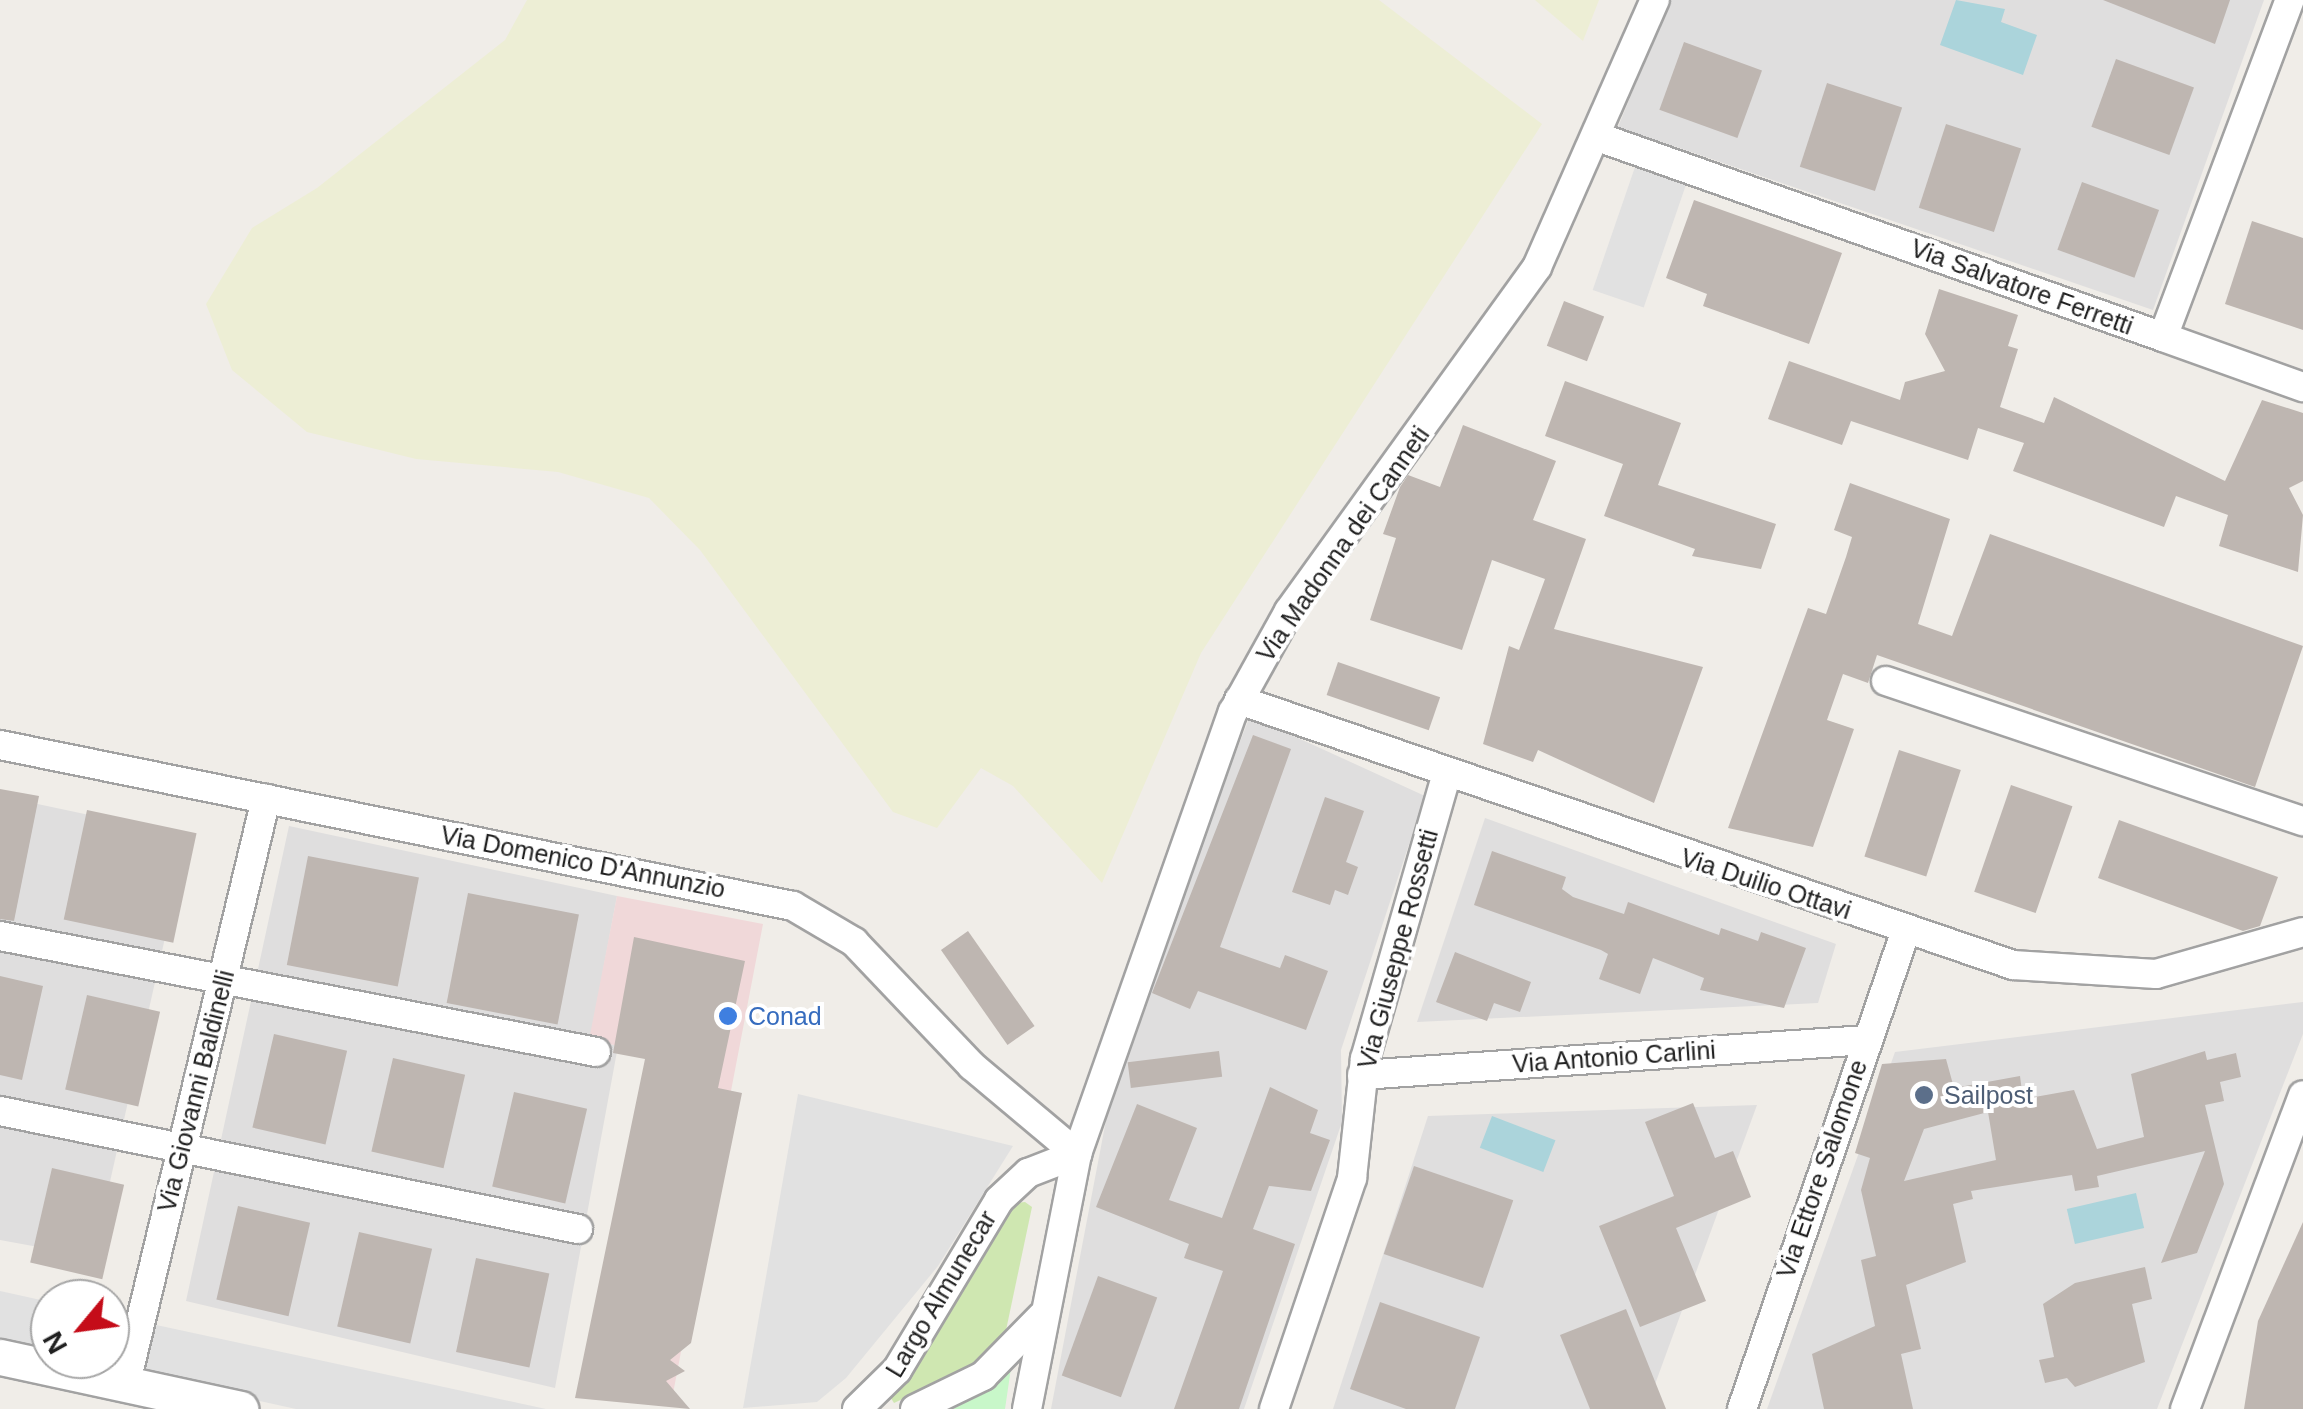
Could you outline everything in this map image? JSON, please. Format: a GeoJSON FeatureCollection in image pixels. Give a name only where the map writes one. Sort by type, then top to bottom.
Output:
{"type":"FeatureCollection","features":[{"type":"Feature","properties":{"kind":"street","name":"Via Madonna dei Canneti"},"geometry":{"type":"LineString","coordinates":[[1026,1409],[1077,1154],[1239,700],[1299,597],[1523,290],[1598,137],[1655,0]]}},
{"type":"Feature","properties":{"kind":"street","name":"Via Salvatore Ferretti"},"geometry":{"type":"LineString","coordinates":[[1598,137],[2163,337],[2290,0]]}},
{"type":"Feature","properties":{"kind":"street"},"geometry":{"type":"LineString","coordinates":[[2163,337],[2303,387]]}},
{"type":"Feature","properties":{"kind":"street"},"geometry":{"type":"LineString","coordinates":[[1886,681],[2303,820]]}},
{"type":"Feature","properties":{"kind":"street","name":"Via Duilio Ottavi"},"geometry":{"type":"LineString","coordinates":[[1239,700],[1446,777],[2014,965],[2116,977],[2172,972],[2303,932]]}},
{"type":"Feature","properties":{"kind":"street","name":"Via Domenico D'Annunzio"},"geometry":{"type":"LineString","coordinates":[[0,745],[793,906],[862,948],[972,1066],[1077,1154]]}},
{"type":"Feature","properties":{"kind":"street","name":"Via Giuseppe Rossetti"},"geometry":{"type":"LineString","coordinates":[[1274,1409],[1352,1178],[1362,1075],[1446,777]]}},
{"type":"Feature","properties":{"kind":"street","name":"Via Giovanni Baldinelli"},"geometry":{"type":"LineString","coordinates":[[143,1394],[182,1149],[266,799]]}},
{"type":"Feature","properties":{"kind":"street","name":"Via Ettore Salomone"},"geometry":{"type":"LineString","coordinates":[[1742,1409],[1906,930]]}},
{"type":"Feature","properties":{"kind":"street"},"geometry":{"type":"LineString","coordinates":[[0,936],[596,1052]]}},
{"type":"Feature","properties":{"kind":"street","name":"Via Antonio Carlini"},"geometry":{"type":"LineString","coordinates":[[1362,1075],[1866,1040]]}},
{"type":"Feature","properties":{"kind":"street"},"geometry":{"type":"LineString","coordinates":[[2185,1409],[2303,1095]]}},
{"type":"Feature","properties":{"kind":"street"},"geometry":{"type":"LineString","coordinates":[[0,1110],[578,1230]]}},
{"type":"Feature","properties":{"kind":"street","name":"Largo Almunecar"},"geometry":{"type":"LineString","coordinates":[[857,1409],[897,1370],[989,1211],[1028,1173],[1077,1154]]}},
{"type":"Feature","properties":{"kind":"street","name":"Largo Almunecar"},"geometry":{"type":"LineString","coordinates":[[915,1409],[983,1376],[1042,1316]]}},
{"type":"Feature","properties":{"kind":"street"},"geometry":{"type":"LineString","coordinates":[[0,1357],[143,1394],[240,1409]]}},
{"type":"Feature","properties":{"kind":"shaded area"},"geometry":{"type":"Polygon","coordinates":[[[1670,0],[2264,0],[2153,310],[1618,127],[1670,0]]]}},
{"type":"Feature","properties":{"kind":"shaded area"},"geometry":{"type":"Polygon","coordinates":[[[1635,167],[1686,185],[1644,307],[1593,290],[1635,167]]]}},
{"type":"Feature","properties":{"kind":"shaded area"},"geometry":{"type":"Polygon","coordinates":[[[1250,716],[1425,796],[1341,1050],[1342,1122],[1244,1409],[1051,1409],[1119,1052],[1250,716]]]}},
{"type":"Feature","properties":{"kind":"shaded area"},"geometry":{"type":"Polygon","coordinates":[[[0,796],[188,836],[93,1257],[0,1240],[0,796]]]}},
{"type":"Feature","properties":{"kind":"shaded area"},"geometry":{"type":"Polygon","coordinates":[[[1485,818],[1836,944],[1818,1003],[1417,1022],[1485,818]]]}},
{"type":"Feature","properties":{"kind":"shaded area"},"geometry":{"type":"Polygon","coordinates":[[[289,826],[617,896],[590,1040],[618,1046],[555,1388],[186,1301],[289,826]]]}},
{"type":"Feature","properties":{"kind":"shaded area"},"geometry":{"type":"Polygon","coordinates":[[[617,896],[763,924],[671,1404],[585,1387],[649,1052],[589,1040],[617,896]]]}},
{"type":"Feature","properties":{"kind":"shaded area"},"geometry":{"type":"Polygon","coordinates":[[[2303,1002],[2303,1034],[2157,1409],[1767,1409],[1895,1052],[2303,1002]]]}},
{"type":"Feature","properties":{"kind":"shaded area"},"geometry":{"type":"Polygon","coordinates":[[[798,1094],[1013,1146],[938,1266],[846,1378],[817,1402],[743,1408],[798,1094]]]}},
{"type":"Feature","properties":{"kind":"shaded area"},"geometry":{"type":"Polygon","coordinates":[[[1757,1105],[1646,1409],[1333,1409],[1428,1116],[1757,1105]]]}},
{"type":"Feature","properties":{"kind":"shaded area"},"geometry":{"type":"Polygon","coordinates":[[[0,1291],[30,1298],[30,1350],[0,1343],[0,1291]]]}},
{"type":"Feature","properties":{"kind":"shaded area"},"geometry":{"type":"Polygon","coordinates":[[[130,1319],[546,1409],[296,1409],[130,1372],[130,1319]]]}},
{"type":"Feature","properties":{"kind":"green space"},"geometry":{"type":"Polygon","coordinates":[[[527,0],[1379,0],[1542,124],[1201,653],[1102,883],[1013,786],[981,768],[937,828],[893,812],[700,550],[649,498],[558,472],[416,459],[307,432],[232,370],[206,304],[252,228],[317,188],[505,40],[527,0]]]}},
{"type":"Feature","properties":{"kind":"green space"},"geometry":{"type":"Polygon","coordinates":[[[1535,0],[1599,0],[1583,41],[1535,0]]]}},
{"type":"Feature","properties":{"kind":"green space"},"geometry":{"type":"Polygon","coordinates":[[[1025,1202],[1032,1207],[1005,1335],[989,1358],[894,1403],[889,1395],[1015,1203],[1025,1202]]]}},
{"type":"Feature","properties":{"kind":"green space"},"geometry":{"type":"Polygon","coordinates":[[[1011,1368],[1005,1409],[953,1409],[989,1390],[1011,1368]]]}},
{"type":"Feature","properties":{"kind":"water"},"geometry":{"type":"Polygon","coordinates":[[[1956,0],[2005,9],[2001,22],[2037,35],[2023,75],[1940,45],[1956,0]]]}},
{"type":"Feature","properties":{"kind":"water"},"geometry":{"type":"Polygon","coordinates":[[[1492,1116],[1555,1140],[1543,1172],[1480,1148],[1492,1116]]]}},
{"type":"Feature","properties":{"kind":"water"},"geometry":{"type":"Polygon","coordinates":[[[2136,1193],[2144,1228],[2075,1244],[2067,1209],[2136,1193]]]}},
{"type":"Feature","properties":{"kind":"building"},"geometry":{"type":"Polygon","coordinates":[[[2103,0],[2230,0],[2215,44],[2103,0]]]}},
{"type":"Feature","properties":{"kind":"building"},"geometry":{"type":"Polygon","coordinates":[[[1684,42],[1762,70],[1737,138],[1659,110],[1684,42]]]}},
{"type":"Feature","properties":{"kind":"building"},"geometry":{"type":"Polygon","coordinates":[[[2116,59],[2194,87],[2169,155],[2091,127],[2116,59]]]}},
{"type":"Feature","properties":{"kind":"building"},"geometry":{"type":"Polygon","coordinates":[[[1827,83],[1902,107],[1875,191],[1800,167],[1827,83]]]}},
{"type":"Feature","properties":{"kind":"building"},"geometry":{"type":"Polygon","coordinates":[[[1946,124],[2021,148],[1994,232],[1919,208],[1946,124]]]}},
{"type":"Feature","properties":{"kind":"building"},"geometry":{"type":"Polygon","coordinates":[[[2082,182],[2159,210],[2134,278],[2057,250],[2082,182]]]}},
{"type":"Feature","properties":{"kind":"building"},"geometry":{"type":"Polygon","coordinates":[[[1694,200],[1842,253],[1809,344],[1703,306],[1707,294],[1666,278],[1694,200]]]}},
{"type":"Feature","properties":{"kind":"building"},"geometry":{"type":"Polygon","coordinates":[[[2252,221],[2303,238],[2303,330],[2225,304],[2252,221]]]}},
{"type":"Feature","properties":{"kind":"building"},"geometry":{"type":"Polygon","coordinates":[[[1939,289],[2018,315],[2008,346],[2018,349],[2000,407],[2044,423],[2054,397],[2225,481],[2262,400],[2303,413],[2303,481],[2289,488],[2303,515],[2298,572],[2219,546],[2228,515],[2176,496],[2164,527],[2013,471],[2024,443],[1978,428],[1968,460],[1851,421],[1842,445],[1768,419],[1789,361],[1900,400],[1905,382],[1945,371],[1925,334],[1939,289]]]}},
{"type":"Feature","properties":{"kind":"building"},"geometry":{"type":"Polygon","coordinates":[[[1564,301],[1604,316],[1587,361],[1547,346],[1564,301]]]}},
{"type":"Feature","properties":{"kind":"building"},"geometry":{"type":"Polygon","coordinates":[[[1565,381],[1681,423],[1658,485],[1776,524],[1761,569],[1692,556],[1695,549],[1604,516],[1623,464],[1545,436],[1565,381]]]}},
{"type":"Feature","properties":{"kind":"building"},"geometry":{"type":"Polygon","coordinates":[[[1463,425],[1556,461],[1533,520],[1586,539],[1554,629],[1703,667],[1654,803],[1538,750],[1533,762],[1483,744],[1509,646],[1519,650],[1545,579],[1492,560],[1462,650],[1370,620],[1396,538],[1383,534],[1400,487],[1408,475],[1440,487],[1463,425]]]}},
{"type":"Feature","properties":{"kind":"building"},"geometry":{"type":"Polygon","coordinates":[[[1850,483],[1950,519],[1918,624],[1952,636],[1990,534],[2303,646],[2255,787],[1877,655],[1868,683],[1843,674],[1827,720],[1854,729],[1813,847],[1728,828],[1808,608],[1826,614],[1852,537],[1834,530],[1850,483]]]}},
{"type":"Feature","properties":{"kind":"building"},"geometry":{"type":"Polygon","coordinates":[[[1338,662],[1440,697],[1429,730],[1327,695],[1338,662]]]}},
{"type":"Feature","properties":{"kind":"building"},"geometry":{"type":"Polygon","coordinates":[[[1253,735],[1291,749],[1220,947],[1280,968],[1285,955],[1328,971],[1306,1030],[1198,991],[1190,1009],[1152,993],[1253,735]]]}},
{"type":"Feature","properties":{"kind":"building"},"geometry":{"type":"Polygon","coordinates":[[[1899,750],[1961,770],[1926,877],[1864,857],[1899,750]]]}},
{"type":"Feature","properties":{"kind":"building"},"geometry":{"type":"Polygon","coordinates":[[[2011,785],[2072,806],[2036,913],[1974,892],[2011,785]]]}},
{"type":"Feature","properties":{"kind":"building"},"geometry":{"type":"Polygon","coordinates":[[[0,789],[39,796],[14,921],[0,919],[0,789]]]}},
{"type":"Feature","properties":{"kind":"building"},"geometry":{"type":"Polygon","coordinates":[[[1325,797],[1364,811],[1346,862],[1358,867],[1348,895],[1335,890],[1330,905],[1292,892],[1325,797]]]}},
{"type":"Feature","properties":{"kind":"building"},"geometry":{"type":"Polygon","coordinates":[[[87,810],[197,833],[173,943],[64,920],[87,810]]]}},
{"type":"Feature","properties":{"kind":"building"},"geometry":{"type":"Polygon","coordinates":[[[2119,820],[2278,877],[2260,926],[2243,931],[2098,878],[2119,820]]]}},
{"type":"Feature","properties":{"kind":"building"},"geometry":{"type":"Polygon","coordinates":[[[1492,851],[1566,877],[1562,889],[1573,897],[1624,914],[1628,902],[1719,935],[1721,928],[1758,941],[1761,932],[1806,948],[1784,1008],[1700,990],[1704,978],[1653,958],[1640,994],[1599,979],[1608,954],[1474,905],[1492,851]]]}},
{"type":"Feature","properties":{"kind":"building"},"geometry":{"type":"Polygon","coordinates":[[[308,856],[419,878],[398,987],[287,965],[308,856]]]}},
{"type":"Feature","properties":{"kind":"building"},"geometry":{"type":"Polygon","coordinates":[[[468,893],[579,915],[558,1025],[447,1003],[468,893]]]}},
{"type":"Feature","properties":{"kind":"building"},"geometry":{"type":"Polygon","coordinates":[[[968,931],[1035,1026],[1008,1045],[941,950],[968,931]]]}},
{"type":"Feature","properties":{"kind":"building"},"geometry":{"type":"Polygon","coordinates":[[[634,937],[745,961],[718,1088],[742,1093],[691,1343],[670,1360],[685,1371],[666,1381],[690,1409],[575,1398],[645,1059],[613,1053],[634,937]]]}},
{"type":"Feature","properties":{"kind":"building"},"geometry":{"type":"Polygon","coordinates":[[[1455,952],[1531,982],[1520,1012],[1494,1003],[1487,1021],[1436,1002],[1455,952]]]}},
{"type":"Feature","properties":{"kind":"building"},"geometry":{"type":"Polygon","coordinates":[[[0,976],[43,986],[22,1080],[0,1075],[0,976]]]}},
{"type":"Feature","properties":{"kind":"building"},"geometry":{"type":"Polygon","coordinates":[[[87,995],[160,1012],[138,1106],[65,1090],[87,995]]]}},
{"type":"Feature","properties":{"kind":"building"},"geometry":{"type":"Polygon","coordinates":[[[274,1034],[347,1051],[325,1144],[252,1128],[274,1034]]]}},
{"type":"Feature","properties":{"kind":"building"},"geometry":{"type":"Polygon","coordinates":[[[1219,1051],[1222,1077],[1131,1088],[1128,1062],[1219,1051]]]}},
{"type":"Feature","properties":{"kind":"building"},"geometry":{"type":"Polygon","coordinates":[[[2205,1051],[2207,1060],[2236,1053],[2241,1077],[2220,1082],[2224,1101],[2205,1105],[2224,1184],[2197,1253],[2161,1263],[2205,1151],[2097,1176],[2099,1187],[2075,1191],[2072,1175],[1971,1191],[1973,1199],[1953,1204],[1966,1262],[1906,1285],[1921,1349],[1901,1354],[1913,1409],[1824,1409],[1812,1354],[1875,1326],[1861,1260],[1876,1256],[1861,1190],[1870,1158],[1855,1153],[1882,1064],[1946,1059],[1954,1088],[2020,1076],[2023,1099],[2074,1090],[2097,1149],[2144,1137],[2131,1074],[2205,1051]],[[1988,1112],[1924,1129],[1904,1181],[1996,1160],[1988,1112]]]}},
{"type":"Feature","properties":{"kind":"building"},"geometry":{"type":"Polygon","coordinates":[[[393,1058],[465,1075],[444,1168],[371,1152],[393,1058]]]}},
{"type":"Feature","properties":{"kind":"building"},"geometry":{"type":"Polygon","coordinates":[[[1270,1087],[1318,1110],[1310,1133],[1330,1140],[1311,1191],[1269,1186],[1253,1229],[1295,1244],[1239,1409],[1174,1409],[1223,1271],[1184,1258],[1189,1244],[1096,1207],[1137,1104],[1197,1128],[1169,1200],[1222,1218],[1270,1087]]]}},
{"type":"Feature","properties":{"kind":"building"},"geometry":{"type":"Polygon","coordinates":[[[514,1092],[587,1109],[565,1203],[492,1187],[514,1092]]]}},
{"type":"Feature","properties":{"kind":"building"},"geometry":{"type":"Polygon","coordinates":[[[1693,1103],[1715,1158],[1733,1151],[1751,1197],[1676,1228],[1706,1301],[1640,1327],[1599,1226],[1674,1196],[1645,1122],[1693,1103]]]}},
{"type":"Feature","properties":{"kind":"building"},"geometry":{"type":"Polygon","coordinates":[[[1414,1166],[1513,1200],[1483,1288],[1384,1254],[1414,1166]]]}},
{"type":"Feature","properties":{"kind":"building"},"geometry":{"type":"Polygon","coordinates":[[[52,1168],[124,1185],[102,1279],[30,1263],[52,1168]]]}},
{"type":"Feature","properties":{"kind":"building"},"geometry":{"type":"Polygon","coordinates":[[[238,1206],[310,1223],[289,1316],[216,1300],[238,1206]]]}},
{"type":"Feature","properties":{"kind":"building"},"geometry":{"type":"Polygon","coordinates":[[[2303,1222],[2303,1409],[2244,1409],[2258,1321],[2303,1222]]]}},
{"type":"Feature","properties":{"kind":"building"},"geometry":{"type":"Polygon","coordinates":[[[359,1232],[432,1249],[410,1343],[337,1327],[359,1232]]]}},
{"type":"Feature","properties":{"kind":"building"},"geometry":{"type":"Polygon","coordinates":[[[476,1258],[549,1274],[529,1367],[456,1352],[476,1258]]]}},
{"type":"Feature","properties":{"kind":"building"},"geometry":{"type":"Polygon","coordinates":[[[2145,1267],[2152,1299],[2132,1304],[2145,1362],[2075,1387],[2067,1378],[2045,1383],[2039,1360],[2054,1357],[2043,1304],[2075,1283],[2145,1267]]]}},
{"type":"Feature","properties":{"kind":"building"},"geometry":{"type":"Polygon","coordinates":[[[1098,1276],[1157,1298],[1121,1397],[1062,1376],[1098,1276]]]}},
{"type":"Feature","properties":{"kind":"building"},"geometry":{"type":"Polygon","coordinates":[[[1380,1302],[1480,1337],[1455,1409],[1406,1409],[1350,1389],[1380,1302]]]}},
{"type":"Feature","properties":{"kind":"building"},"geometry":{"type":"Polygon","coordinates":[[[1626,1309],[1666,1409],[1590,1409],[1560,1335],[1626,1309]]]}},
{"type":"Feature","properties":{"kind":"place","name":"Conad"},"geometry":{"type":"Point","coordinates":[728,1016]}},
{"type":"Feature","properties":{"kind":"place","name":"Sailpost"},"geometry":{"type":"Point","coordinates":[1924,1095]}}]}
